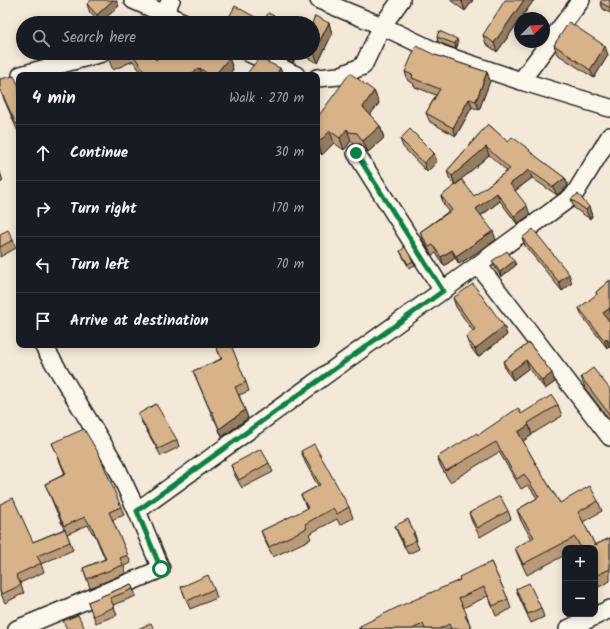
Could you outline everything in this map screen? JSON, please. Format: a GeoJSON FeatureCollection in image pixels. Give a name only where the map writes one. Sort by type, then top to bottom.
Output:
{"type":"FeatureCollection","features":[{"type":"Feature","properties":{"kind":"street"},"geometry":{"type":"LineString","coordinates":[[133,0],[164,12]]}},
{"type":"Feature","properties":{"kind":"street"},"geometry":{"type":"LineString","coordinates":[[319,0],[382,26],[441,54],[521,81],[610,108]]}},
{"type":"Feature","properties":{"kind":"street"},"geometry":{"type":"LineString","coordinates":[[320,78],[339,76],[363,66],[382,26],[401,0]]}},
{"type":"Feature","properties":{"kind":"street"},"geometry":{"type":"LineString","coordinates":[[521,81],[581,0]]}},
{"type":"Feature","properties":{"kind":"street"},"geometry":{"type":"LineString","coordinates":[[30,72],[76,60]]}},
{"type":"Feature","properties":{"kind":"street"},"geometry":{"type":"LineString","coordinates":[[264,60],[290,72]]}},
{"type":"Feature","properties":{"kind":"street"},"geometry":{"type":"LineString","coordinates":[[137,511],[478,266],[574,195],[610,136]]}},
{"type":"Feature","properties":{"kind":"street"},"geometry":{"type":"LineString","coordinates":[[356,153],[443,291]]}},
{"type":"Feature","properties":{"kind":"street"},"geometry":{"type":"LineString","coordinates":[[478,266],[610,437]]}},
{"type":"Feature","properties":{"kind":"street"},"geometry":{"type":"LineString","coordinates":[[17,629],[161,569],[137,511],[115,464],[46,348]]}},
{"type":"Feature","properties":{"kind":"street"},"geometry":{"type":"LineString","coordinates":[[568,629],[610,609]]}},
{"type":"Feature","properties":{"kind":"building"},"geometry":{"type":"Polygon","coordinates":[[[91,0],[113,0],[97,15],[87,4],[91,0]]]}},
{"type":"Feature","properties":{"kind":"building"},"geometry":{"type":"Polygon","coordinates":[[[505,0],[524,0],[516,12],[514,12],[514,14],[494,43],[483,35],[505,0]]]}},
{"type":"Feature","properties":{"kind":"building"},"geometry":{"type":"Polygon","coordinates":[[[602,0],[610,0],[610,8],[600,2],[602,0]]]}},
{"type":"Feature","properties":{"kind":"building"},"geometry":{"type":"Polygon","coordinates":[[[235,6],[253,16],[230,16],[235,6]]]}},
{"type":"Feature","properties":{"kind":"building"},"geometry":{"type":"Polygon","coordinates":[[[268,13],[274,16],[267,16],[268,13]]]}},
{"type":"Feature","properties":{"kind":"building"},"geometry":{"type":"Polygon","coordinates":[[[320,18],[329,23],[320,40],[320,18]]]}},
{"type":"Feature","properties":{"kind":"building"},"geometry":{"type":"Polygon","coordinates":[[[569,22],[605,46],[590,70],[554,45],[569,22]]]}},
{"type":"Feature","properties":{"kind":"building"},"geometry":{"type":"Polygon","coordinates":[[[439,31],[457,39],[455,44],[437,37],[439,31]]]}},
{"type":"Feature","properties":{"kind":"building"},"geometry":{"type":"Polygon","coordinates":[[[416,46],[435,55],[487,72],[476,101],[469,99],[453,128],[426,113],[440,89],[412,78],[413,75],[405,72],[416,46]]]}},
{"type":"Feature","properties":{"kind":"building"},"geometry":{"type":"Polygon","coordinates":[[[137,60],[227,60],[217,72],[205,72],[200,68],[194,72],[145,72],[137,60]]]}},
{"type":"Feature","properties":{"kind":"building"},"geometry":{"type":"Polygon","coordinates":[[[257,60],[263,60],[280,68],[278,72],[248,72],[257,60]]]}},
{"type":"Feature","properties":{"kind":"building"},"geometry":{"type":"Polygon","coordinates":[[[350,73],[374,91],[363,107],[380,126],[363,141],[357,133],[349,132],[347,129],[340,138],[330,131],[320,141],[320,114],[350,73]]]}},
{"type":"Feature","properties":{"kind":"building"},"geometry":{"type":"Polygon","coordinates":[[[14,76],[16,80],[16,124],[0,89],[0,79],[14,76]]]}},
{"type":"Feature","properties":{"kind":"building"},"geometry":{"type":"Polygon","coordinates":[[[488,124],[508,142],[512,137],[565,178],[553,187],[529,170],[510,184],[527,206],[514,216],[497,193],[476,209],[493,231],[456,256],[452,250],[441,257],[433,245],[429,247],[420,232],[452,210],[441,196],[462,180],[474,196],[510,169],[486,147],[452,176],[447,171],[488,124]]]}},
{"type":"Feature","properties":{"kind":"building"},"geometry":{"type":"Polygon","coordinates":[[[410,129],[434,153],[424,163],[400,139],[410,129]]]}},
{"type":"Feature","properties":{"kind":"building"},"geometry":{"type":"Polygon","coordinates":[[[578,194],[589,207],[586,210],[571,199],[578,194]]]}},
{"type":"Feature","properties":{"kind":"building"},"geometry":{"type":"Polygon","coordinates":[[[533,229],[569,274],[559,282],[522,238],[533,229]]]}},
{"type":"Feature","properties":{"kind":"building"},"geometry":{"type":"Polygon","coordinates":[[[8,230],[13,240],[0,247],[0,234],[8,230]]]}},
{"type":"Feature","properties":{"kind":"building"},"geometry":{"type":"Polygon","coordinates":[[[405,247],[413,261],[408,264],[400,251],[405,247]]]}},
{"type":"Feature","properties":{"kind":"building"},"geometry":{"type":"Polygon","coordinates":[[[507,251],[514,261],[500,272],[492,261],[507,251]]]}},
{"type":"Feature","properties":{"kind":"building"},"geometry":{"type":"Polygon","coordinates":[[[610,280],[610,308],[603,313],[610,322],[610,343],[606,338],[604,340],[579,308],[597,294],[596,292],[610,280]]]}},
{"type":"Feature","properties":{"kind":"building"},"geometry":{"type":"Polygon","coordinates":[[[473,284],[504,326],[475,349],[466,337],[475,329],[453,298],[473,284]]]}},
{"type":"Feature","properties":{"kind":"building"},"geometry":{"type":"Polygon","coordinates":[[[529,343],[552,373],[542,381],[526,360],[510,372],[503,362],[529,343]]]}},
{"type":"Feature","properties":{"kind":"building"},"geometry":{"type":"Polygon","coordinates":[[[216,348],[232,348],[246,382],[235,387],[245,410],[219,429],[193,371],[222,359],[216,348]]]}},
{"type":"Feature","properties":{"kind":"building"},"geometry":{"type":"Polygon","coordinates":[[[593,368],[610,389],[610,415],[581,377],[593,368]]]}},
{"type":"Feature","properties":{"kind":"building"},"geometry":{"type":"Polygon","coordinates":[[[552,395],[558,405],[528,423],[529,425],[518,432],[560,503],[590,486],[598,501],[578,512],[595,545],[579,545],[575,537],[523,564],[515,548],[534,537],[517,510],[539,497],[524,474],[517,479],[496,442],[446,471],[437,457],[477,433],[478,435],[518,408],[521,414],[552,395]]]}},
{"type":"Feature","properties":{"kind":"building"},"geometry":{"type":"Polygon","coordinates":[[[156,404],[177,440],[158,449],[138,414],[156,404]]]}},
{"type":"Feature","properties":{"kind":"building"},"geometry":{"type":"Polygon","coordinates":[[[84,429],[99,454],[121,507],[109,512],[128,555],[120,558],[123,565],[87,579],[83,568],[106,559],[91,525],[85,517],[64,526],[45,484],[66,474],[52,443],[84,429]]]}},
{"type":"Feature","properties":{"kind":"building"},"geometry":{"type":"Polygon","coordinates":[[[314,444],[349,507],[337,514],[333,508],[305,524],[307,528],[269,547],[261,531],[308,508],[301,495],[320,485],[301,451],[314,444]]]}},
{"type":"Feature","properties":{"kind":"building"},"geometry":{"type":"Polygon","coordinates":[[[261,449],[269,463],[239,480],[231,465],[261,449]]]}},
{"type":"Feature","properties":{"kind":"building"},"geometry":{"type":"Polygon","coordinates":[[[500,496],[508,511],[477,528],[469,513],[500,496]]]}},
{"type":"Feature","properties":{"kind":"building"},"geometry":{"type":"Polygon","coordinates":[[[13,498],[33,542],[65,529],[70,542],[37,556],[41,563],[16,575],[21,585],[2,594],[0,590],[0,504],[13,498]]]}},
{"type":"Feature","properties":{"kind":"building"},"geometry":{"type":"Polygon","coordinates":[[[408,519],[416,540],[405,546],[395,526],[408,519]]]}},
{"type":"Feature","properties":{"kind":"building"},"geometry":{"type":"Polygon","coordinates":[[[610,538],[610,569],[598,575],[598,545],[595,545],[610,538]]]}},
{"type":"Feature","properties":{"kind":"building"},"geometry":{"type":"Polygon","coordinates":[[[491,562],[508,599],[493,606],[484,587],[459,598],[467,615],[465,616],[472,629],[451,629],[449,624],[439,629],[425,629],[423,624],[412,629],[358,629],[361,628],[360,626],[400,606],[460,580],[459,577],[491,562]]]}},
{"type":"Feature","properties":{"kind":"building"},"geometry":{"type":"Polygon","coordinates":[[[208,575],[214,589],[187,601],[181,587],[208,575]]]}},
{"type":"Feature","properties":{"kind":"building"},"geometry":{"type":"Polygon","coordinates":[[[529,583],[541,608],[528,614],[516,589],[529,583]]]}},
{"type":"Feature","properties":{"kind":"building"},"geometry":{"type":"Polygon","coordinates":[[[131,584],[133,589],[110,598],[114,607],[93,616],[88,602],[131,584]]]}},
{"type":"Feature","properties":{"kind":"building"},"geometry":{"type":"Polygon","coordinates":[[[78,615],[85,629],[67,629],[63,621],[78,615]]]}},
{"type":"Feature","properties":{"kind":"building"},"geometry":{"type":"Polygon","coordinates":[[[151,623],[154,629],[138,629],[151,623]]]}},
{"type":"Feature","properties":{"kind":"route"},"geometry":{"type":"LineString","coordinates":[[161,569],[137,511],[443,291],[356,153]]}}]}
